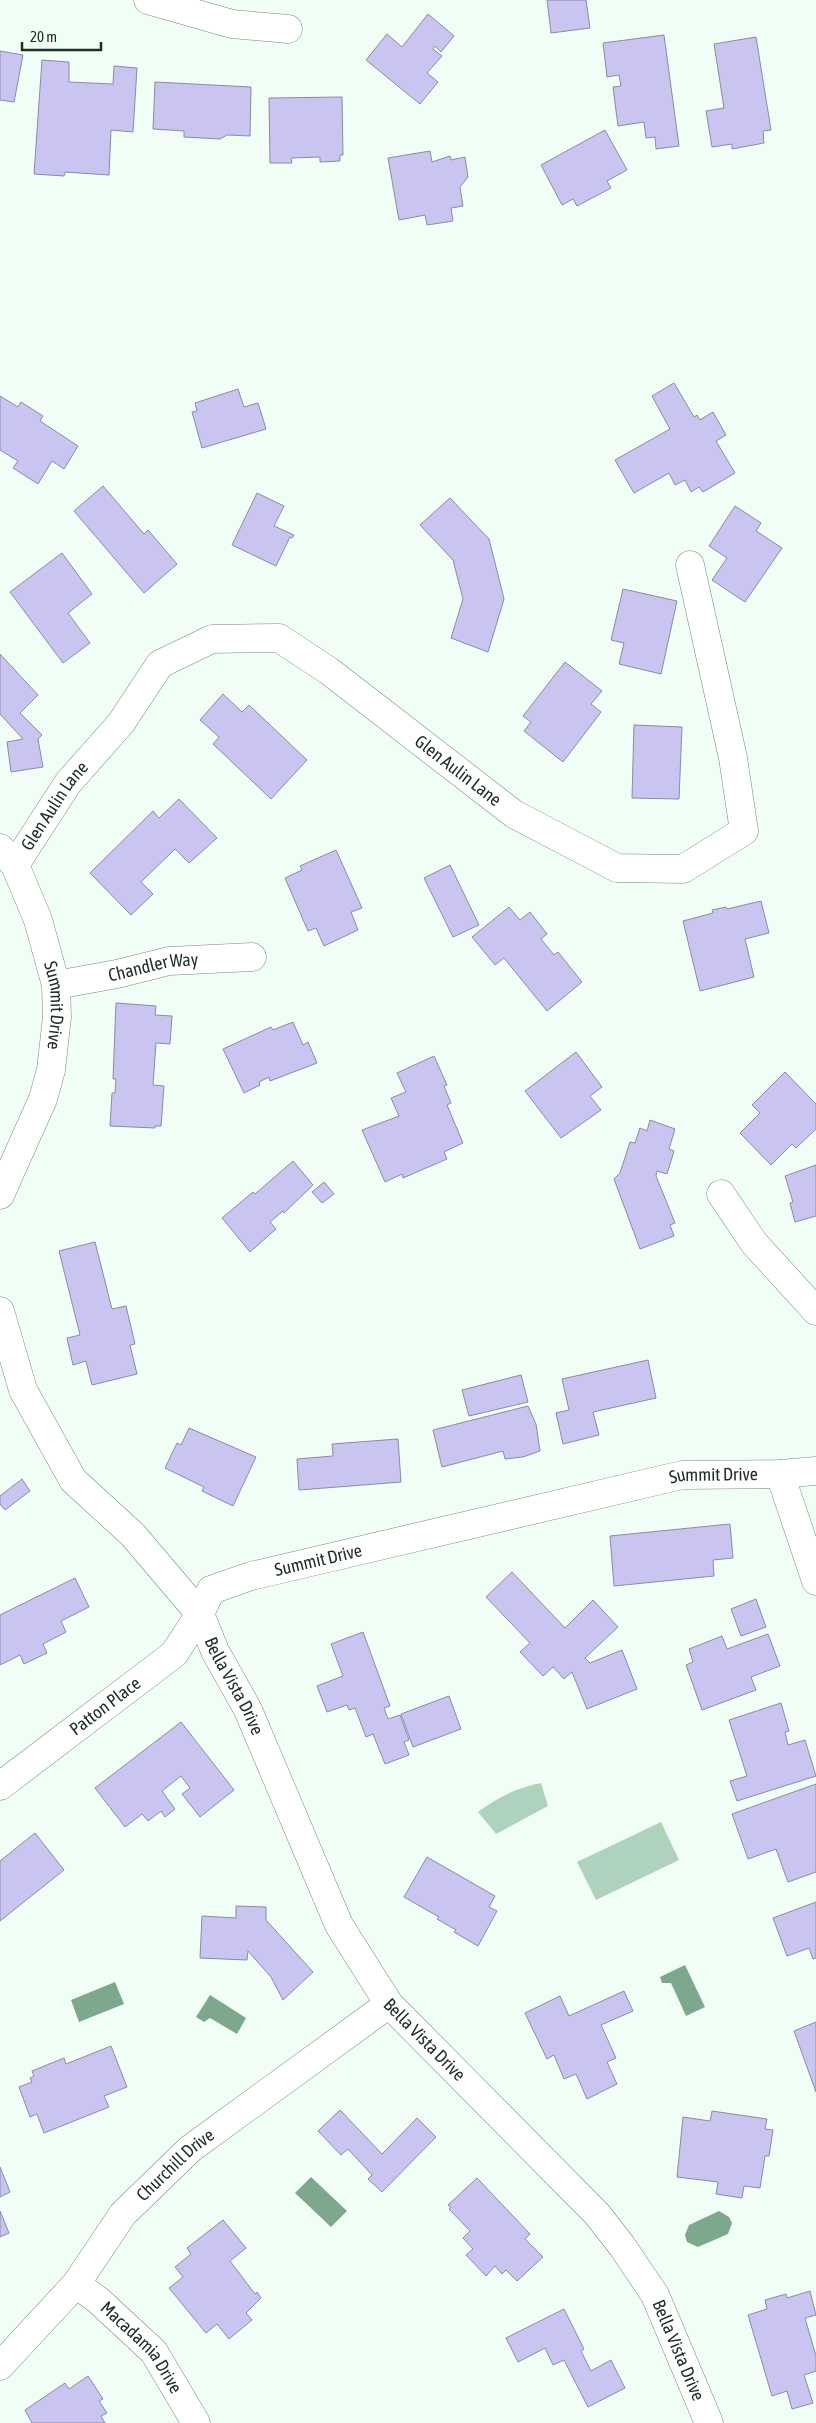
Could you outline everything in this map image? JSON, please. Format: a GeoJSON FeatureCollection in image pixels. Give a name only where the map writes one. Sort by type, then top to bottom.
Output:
{"type":"FeatureCollection","features":[{"type":"Feature","properties":{"kind":"street"},"geometry":{"type":"LineString","coordinates":[[148,0],[232,24],[288,28]]}},
{"type":"Feature","properties":{"kind":"street","name":"Glen Aulin Lane"},"geometry":{"type":"LineString","coordinates":[[7,856],[121,723],[160,664],[212,639],[279,638],[329,670],[514,814],[616,868],[683,868],[744,831],[733,758],[712,654],[690,565]]}},
{"type":"Feature","properties":{"kind":"street","name":"Summit Drive"},"geometry":{"type":"LineString","coordinates":[[0,1195],[43,1100],[51,1070],[57,1017],[56,985],[38,920],[7,856]]}},
{"type":"Feature","properties":{"kind":"street","name":"Chandler Way"},"geometry":{"type":"LineString","coordinates":[[56,985],[117,974],[169,961],[252,957]]}},
{"type":"Feature","properties":{"kind":"street"},"geometry":{"type":"LineString","coordinates":[[721,1194],[754,1242],[816,1312]]}},
{"type":"Feature","properties":{"kind":"street"},"geometry":{"type":"LineString","coordinates":[[0,1311],[23,1390],[73,1480],[133,1535],[200,1614]]}},
{"type":"Feature","properties":{"kind":"street","name":"Summit Drive"},"geometry":{"type":"LineString","coordinates":[[200,1614],[211,1590],[251,1576],[682,1474],[780,1474],[816,1471]]}},
{"type":"Feature","properties":{"kind":"street"},"geometry":{"type":"LineString","coordinates":[[780,1474],[816,1581]]}},
{"type":"Feature","properties":{"kind":"street","name":"Patton Place"},"geometry":{"type":"LineString","coordinates":[[0,1786],[174,1654],[200,1614]]}},
{"type":"Feature","properties":{"kind":"street","name":"Bella Vista Drive"},"geometry":{"type":"LineString","coordinates":[[200,1614],[216,1651],[248,1710],[339,1925],[389,2004],[586,2203],[622,2246],[656,2295],[709,2423]]}},
{"type":"Feature","properties":{"kind":"street","name":"Churchill Drive"},"geometry":{"type":"LineString","coordinates":[[0,2366],[76,2284],[123,2214],[190,2149],[389,2004]]}},
{"type":"Feature","properties":{"kind":"street","name":"Macadamia Drive"},"geometry":{"type":"LineString","coordinates":[[76,2284],[98,2300],[154,2352],[196,2423]]}},
{"type":"Feature","properties":{"kind":"shaded area"},"geometry":{"type":"Polygon","coordinates":[[[541,1783],[548,1806],[496,1834],[478,1812],[508,1794],[541,1783]]]}},
{"type":"Feature","properties":{"kind":"shaded area"},"geometry":{"type":"Polygon","coordinates":[[[661,1822],[679,1860],[596,1900],[577,1862],[661,1822]]]}},
{"type":"Feature","properties":{"kind":"shaded area"},"geometry":{"type":"Polygon","coordinates":[[[685,1965],[705,2007],[686,2016],[671,1983],[662,1983],[660,1977],[685,1965]]]}},
{"type":"Feature","properties":{"kind":"shaded area"},"geometry":{"type":"Polygon","coordinates":[[[115,1982],[124,2004],[79,2022],[71,2000],[115,1982]]]}},
{"type":"Feature","properties":{"kind":"shaded area"},"geometry":{"type":"Polygon","coordinates":[[[210,1995],[246,2018],[237,2034],[210,2018],[204,2022],[196,2017],[210,1995]]]}},
{"type":"Feature","properties":{"kind":"shaded area"},"geometry":{"type":"Polygon","coordinates":[[[311,2177],[347,2211],[331,2227],[295,2193],[311,2177]]]}},
{"type":"Feature","properties":{"kind":"shaded area"},"geometry":{"type":"Polygon","coordinates":[[[719,2211],[729,2217],[732,2223],[728,2234],[698,2247],[687,2242],[685,2235],[689,2225],[719,2211]]]}},
{"type":"Feature","properties":{"kind":"building"},"geometry":{"type":"Polygon","coordinates":[[[547,0],[586,0],[590,28],[551,33],[547,0]]]}},
{"type":"Feature","properties":{"kind":"building"},"geometry":{"type":"Polygon","coordinates":[[[428,14],[454,36],[441,52],[435,46],[433,49],[442,56],[427,73],[438,82],[420,104],[366,60],[387,34],[402,47],[428,14]]]}},
{"type":"Feature","properties":{"kind":"building"},"geometry":{"type":"Polygon","coordinates":[[[664,35],[679,146],[656,149],[655,137],[646,138],[644,122],[618,126],[613,87],[621,86],[619,75],[607,77],[603,43],[664,35]]]}},
{"type":"Feature","properties":{"kind":"building"},"geometry":{"type":"Polygon","coordinates":[[[756,37],[771,130],[763,131],[764,143],[732,149],[732,144],[712,147],[706,111],[724,108],[714,44],[756,37]]]}},
{"type":"Feature","properties":{"kind":"building"},"geometry":{"type":"Polygon","coordinates":[[[0,51],[23,55],[14,102],[0,100],[0,51]]]}},
{"type":"Feature","properties":{"kind":"building"},"geometry":{"type":"Polygon","coordinates":[[[42,60],[69,62],[69,82],[113,84],[114,66],[137,68],[133,132],[111,130],[109,175],[65,172],[64,176],[34,174],[42,60]]]}},
{"type":"Feature","properties":{"kind":"building"},"geometry":{"type":"Polygon","coordinates":[[[155,82],[251,87],[250,136],[227,135],[220,139],[184,137],[184,131],[153,129],[155,82]]]}},
{"type":"Feature","properties":{"kind":"building"},"geometry":{"type":"Polygon","coordinates":[[[342,97],[343,155],[340,155],[340,161],[320,162],[320,157],[291,158],[292,163],[270,163],[269,98],[342,97]]]}},
{"type":"Feature","properties":{"kind":"building"},"geometry":{"type":"Polygon","coordinates":[[[605,130],[627,170],[607,181],[611,188],[577,206],[573,199],[562,205],[541,165],[605,130]]]}},
{"type":"Feature","properties":{"kind":"building"},"geometry":{"type":"Polygon","coordinates":[[[430,151],[432,162],[450,156],[451,160],[465,157],[468,177],[460,187],[463,206],[451,208],[453,221],[427,225],[425,215],[399,220],[388,158],[430,151]]]}},
{"type":"Feature","properties":{"kind":"building"},"geometry":{"type":"Polygon","coordinates":[[[674,383],[694,417],[697,415],[700,420],[713,412],[726,435],[716,441],[735,473],[703,492],[699,487],[691,492],[685,480],[675,485],[669,473],[634,493],[615,460],[670,429],[652,396],[674,383]]]}},
{"type":"Feature","properties":{"kind":"building"},"geometry":{"type":"Polygon","coordinates":[[[238,389],[244,407],[258,403],[266,429],[202,448],[192,412],[197,411],[195,403],[238,389]]]}},
{"type":"Feature","properties":{"kind":"building"},"geometry":{"type":"Polygon","coordinates":[[[0,396],[18,407],[21,402],[43,416],[40,421],[78,446],[64,469],[52,461],[38,484],[13,468],[18,461],[0,450],[0,396]]]}},
{"type":"Feature","properties":{"kind":"building"},"geometry":{"type":"Polygon","coordinates":[[[103,486],[144,534],[148,530],[177,564],[144,593],[74,511],[103,486]]]}},
{"type":"Feature","properties":{"kind":"building"},"geometry":{"type":"Polygon","coordinates":[[[257,493],[284,506],[274,526],[294,535],[292,538],[290,537],[276,566],[232,545],[257,493]]]}},
{"type":"Feature","properties":{"kind":"building"},"geometry":{"type":"Polygon","coordinates":[[[450,498],[489,539],[504,599],[488,652],[451,638],[463,599],[453,560],[420,525],[450,498]]]}},
{"type":"Feature","properties":{"kind":"building"},"geometry":{"type":"Polygon","coordinates":[[[735,506],[761,523],[756,531],[782,548],[745,602],[712,580],[727,558],[709,546],[735,506]]]}},
{"type":"Feature","properties":{"kind":"building"},"geometry":{"type":"Polygon","coordinates":[[[62,553],[92,594],[68,613],[90,643],[63,663],[10,592],[62,553]]]}},
{"type":"Feature","properties":{"kind":"building"},"geometry":{"type":"Polygon","coordinates":[[[623,589],[677,601],[661,674],[619,664],[624,643],[611,640],[623,589]]]}},
{"type":"Feature","properties":{"kind":"building"},"geometry":{"type":"Polygon","coordinates":[[[0,654],[38,695],[20,713],[42,735],[38,739],[43,767],[11,772],[7,742],[23,739],[0,714],[0,654]]]}},
{"type":"Feature","properties":{"kind":"building"},"geometry":{"type":"Polygon","coordinates":[[[565,662],[602,691],[591,704],[601,712],[563,762],[524,731],[531,722],[523,716],[565,662]]]}},
{"type":"Feature","properties":{"kind":"building"},"geometry":{"type":"Polygon","coordinates":[[[223,694],[242,712],[249,705],[307,760],[271,799],[213,744],[219,737],[200,720],[223,694]]]}},
{"type":"Feature","properties":{"kind":"building"},"geometry":{"type":"Polygon","coordinates":[[[634,725],[682,727],[679,799],[632,798],[634,725]]]}},
{"type":"Feature","properties":{"kind":"building"},"geometry":{"type":"Polygon","coordinates":[[[179,799],[217,838],[189,863],[175,849],[141,882],[153,894],[131,915],[90,873],[153,811],[159,818],[179,799]]]}},
{"type":"Feature","properties":{"kind":"building"},"geometry":{"type":"Polygon","coordinates":[[[336,850],[362,908],[351,912],[358,930],[324,946],[316,928],[308,931],[285,878],[302,870],[300,866],[336,850]]]}},
{"type":"Feature","properties":{"kind":"building"},"geometry":{"type":"Polygon","coordinates":[[[450,865],[479,925],[453,937],[424,878],[450,865]]]}},
{"type":"Feature","properties":{"kind":"building"},"geometry":{"type":"Polygon","coordinates":[[[761,901],[769,933],[745,939],[754,977],[700,991],[683,921],[713,913],[712,910],[726,907],[727,909],[761,901]]]}},
{"type":"Feature","properties":{"kind":"building"},"geometry":{"type":"Polygon","coordinates":[[[509,907],[520,920],[530,912],[547,934],[541,939],[554,955],[558,952],[582,982],[547,1011],[504,958],[495,965],[472,937],[509,907]]]}},
{"type":"Feature","properties":{"kind":"building"},"geometry":{"type":"Polygon","coordinates":[[[116,1003],[156,1006],[155,1015],[172,1016],[170,1044],[156,1043],[153,1085],[164,1086],[161,1126],[155,1126],[155,1128],[110,1126],[112,1093],[115,1093],[116,1079],[113,1079],[116,1003]]]}},
{"type":"Feature","properties":{"kind":"building"},"geometry":{"type":"Polygon","coordinates":[[[293,1022],[303,1045],[308,1042],[317,1063],[270,1081],[269,1077],[259,1082],[260,1085],[244,1093],[223,1049],[271,1027],[273,1030],[293,1022]]]}},
{"type":"Feature","properties":{"kind":"building"},"geometry":{"type":"Polygon","coordinates":[[[576,1052],[602,1087],[590,1096],[601,1110],[561,1138],[525,1091],[576,1052]]]}},
{"type":"Feature","properties":{"kind":"building"},"geometry":{"type":"Polygon","coordinates":[[[434,1056],[447,1085],[444,1086],[451,1103],[447,1105],[463,1143],[444,1152],[447,1159],[403,1178],[402,1174],[385,1182],[362,1130],[399,1116],[391,1098],[406,1092],[397,1073],[434,1056]]]}},
{"type":"Feature","properties":{"kind":"building"},"geometry":{"type":"Polygon","coordinates":[[[785,1072],[816,1104],[816,1129],[796,1148],[792,1144],[771,1165],[740,1133],[760,1113],[752,1105],[785,1072]]]}},
{"type":"Feature","properties":{"kind":"building"},"geometry":{"type":"Polygon","coordinates":[[[650,1120],[675,1129],[669,1149],[674,1151],[667,1174],[657,1171],[656,1176],[675,1223],[670,1225],[674,1236],[640,1249],[614,1179],[620,1173],[630,1142],[635,1143],[640,1128],[647,1131],[650,1120]]]}},
{"type":"Feature","properties":{"kind":"building"},"geometry":{"type":"Polygon","coordinates":[[[293,1161],[313,1185],[284,1213],[283,1211],[270,1222],[276,1229],[250,1252],[222,1218],[253,1192],[255,1194],[293,1161]]]}},
{"type":"Feature","properties":{"kind":"building"},"geometry":{"type":"Polygon","coordinates":[[[816,1165],[816,1216],[795,1222],[790,1203],[793,1202],[785,1176],[816,1165]]]}},
{"type":"Feature","properties":{"kind":"building"},"geometry":{"type":"Polygon","coordinates":[[[324,1182],[334,1194],[322,1203],[312,1192],[324,1182]]]}},
{"type":"Feature","properties":{"kind":"building"},"geometry":{"type":"Polygon","coordinates":[[[95,1242],[112,1309],[126,1306],[135,1344],[130,1345],[137,1374],[92,1385],[86,1361],[73,1365],[67,1338],[80,1335],[59,1251],[95,1242]]]}},
{"type":"Feature","properties":{"kind":"building"},"geometry":{"type":"Polygon","coordinates":[[[648,1360],[656,1398],[593,1412],[599,1435],[563,1444],[556,1413],[569,1410],[562,1379],[648,1360]]]}},
{"type":"Feature","properties":{"kind":"building"},"geometry":{"type":"Polygon","coordinates":[[[521,1375],[528,1402],[469,1416],[462,1390],[521,1375]]]}},
{"type":"Feature","properties":{"kind":"building"},"geometry":{"type":"Polygon","coordinates":[[[528,1406],[536,1424],[540,1451],[523,1457],[505,1459],[503,1451],[442,1467],[433,1430],[528,1406]]]}},
{"type":"Feature","properties":{"kind":"building"},"geometry":{"type":"Polygon","coordinates":[[[189,1428],[256,1457],[233,1506],[202,1491],[204,1487],[165,1468],[177,1443],[181,1445],[189,1428]]]}},
{"type":"Feature","properties":{"kind":"building"},"geometry":{"type":"Polygon","coordinates":[[[398,1439],[401,1482],[299,1490],[297,1459],[333,1456],[332,1444],[398,1439]]]}},
{"type":"Feature","properties":{"kind":"building"},"geometry":{"type":"Polygon","coordinates":[[[22,1479],[30,1491],[5,1510],[0,1504],[0,1496],[22,1479]]]}},
{"type":"Feature","properties":{"kind":"building"},"geometry":{"type":"Polygon","coordinates":[[[730,1524],[733,1558],[713,1560],[714,1576],[614,1586],[610,1536],[730,1524]]]}},
{"type":"Feature","properties":{"kind":"building"},"geometry":{"type":"Polygon","coordinates":[[[512,1572],[565,1628],[593,1600],[618,1627],[585,1658],[590,1663],[622,1650],[637,1689],[587,1709],[572,1672],[564,1679],[553,1667],[543,1676],[520,1652],[530,1643],[486,1597],[512,1572]]]}},
{"type":"Feature","properties":{"kind":"building"},"geometry":{"type":"Polygon","coordinates":[[[75,1578],[89,1607],[61,1621],[66,1632],[43,1644],[47,1653],[24,1664],[20,1655],[0,1665],[0,1615],[75,1578]]]}},
{"type":"Feature","properties":{"kind":"building"},"geometry":{"type":"Polygon","coordinates":[[[756,1599],[766,1627],[741,1636],[731,1609],[756,1599]]]}},
{"type":"Feature","properties":{"kind":"building"},"geometry":{"type":"Polygon","coordinates":[[[363,1632],[390,1706],[384,1708],[388,1719],[400,1715],[409,1740],[404,1742],[409,1755],[385,1764],[373,1734],[366,1737],[355,1708],[349,1710],[347,1705],[327,1712],[317,1686],[343,1676],[331,1644],[363,1632]]]}},
{"type":"Feature","properties":{"kind":"building"},"geometry":{"type":"Polygon","coordinates":[[[768,1634],[780,1666],[751,1677],[756,1690],[702,1710],[686,1665],[693,1662],[689,1649],[722,1636],[727,1649],[768,1634]]]}},
{"type":"Feature","properties":{"kind":"building"},"geometry":{"type":"Polygon","coordinates":[[[449,1696],[461,1729],[413,1747],[401,1714],[449,1696]]]}},
{"type":"Feature","properties":{"kind":"building"},"geometry":{"type":"Polygon","coordinates":[[[781,1703],[789,1731],[785,1732],[788,1745],[805,1740],[816,1776],[737,1801],[730,1781],[747,1776],[729,1720],[781,1703]]]}},
{"type":"Feature","properties":{"kind":"building"},"geometry":{"type":"Polygon","coordinates":[[[181,1722],[234,1790],[200,1817],[182,1794],[190,1788],[181,1776],[162,1791],[175,1809],[165,1817],[161,1811],[148,1821],[142,1814],[125,1827],[95,1788],[181,1722]]]}},
{"type":"Feature","properties":{"kind":"building"},"geometry":{"type":"Polygon","coordinates":[[[816,1784],[816,1872],[788,1882],[776,1849],[748,1859],[732,1814],[816,1784]]]}},
{"type":"Feature","properties":{"kind":"building"},"geometry":{"type":"Polygon","coordinates":[[[35,1833],[64,1870],[0,1921],[0,1861],[35,1833]]]}},
{"type":"Feature","properties":{"kind":"building"},"geometry":{"type":"Polygon","coordinates":[[[427,1857],[495,1896],[489,1907],[497,1911],[478,1946],[454,1932],[456,1930],[437,1919],[439,1917],[404,1897],[427,1857]]]}},
{"type":"Feature","properties":{"kind":"building"},"geometry":{"type":"Polygon","coordinates":[[[816,1902],[816,1958],[813,1959],[809,1948],[787,1956],[773,1918],[816,1902]]]}},
{"type":"Feature","properties":{"kind":"building"},"geometry":{"type":"Polygon","coordinates":[[[236,1906],[266,1907],[266,1920],[313,1972],[283,2000],[271,1977],[248,1951],[247,1960],[200,1958],[202,1916],[236,1918],[236,1906]]]}},
{"type":"Feature","properties":{"kind":"building"},"geometry":{"type":"Polygon","coordinates":[[[624,1991],[633,2011],[601,2025],[616,2058],[607,2062],[617,2084],[587,2099],[576,2074],[564,2079],[554,2055],[547,2059],[525,2013],[560,1996],[569,2016],[624,1991]]]}},
{"type":"Feature","properties":{"kind":"building"},"geometry":{"type":"Polygon","coordinates":[[[816,2022],[816,2092],[794,2031],[816,2022]]]}},
{"type":"Feature","properties":{"kind":"building"},"geometry":{"type":"Polygon","coordinates":[[[111,2046],[127,2087],[104,2096],[109,2107],[44,2133],[37,2114],[30,2117],[19,2087],[32,2082],[30,2078],[34,2076],[32,2071],[64,2058],[66,2064],[111,2046]]]}},
{"type":"Feature","properties":{"kind":"building"},"geometry":{"type":"Polygon","coordinates":[[[340,2110],[382,2154],[417,2118],[436,2137],[382,2192],[368,2179],[372,2175],[348,2149],[341,2155],[318,2131],[340,2110]]]}},
{"type":"Feature","properties":{"kind":"building"},"geometry":{"type":"Polygon","coordinates":[[[712,2111],[767,2119],[765,2129],[773,2130],[769,2156],[765,2156],[760,2188],[744,2186],[742,2198],[716,2194],[718,2182],[677,2177],[683,2117],[710,2121],[712,2111]]]}},
{"type":"Feature","properties":{"kind":"building"},"geometry":{"type":"Polygon","coordinates":[[[0,2167],[10,2192],[0,2197],[0,2167]]]}},
{"type":"Feature","properties":{"kind":"building"},"geometry":{"type":"Polygon","coordinates":[[[477,2178],[530,2234],[525,2239],[543,2257],[517,2281],[506,2270],[502,2274],[495,2266],[486,2276],[466,2255],[473,2249],[463,2238],[470,2231],[449,2209],[451,2207],[448,2205],[477,2178]]]}},
{"type":"Feature","properties":{"kind":"building"},"geometry":{"type":"Polygon","coordinates":[[[0,2211],[9,2233],[0,2237],[0,2211]]]}},
{"type":"Feature","properties":{"kind":"building"},"geometry":{"type":"Polygon","coordinates":[[[223,2220],[246,2248],[230,2261],[255,2294],[257,2292],[261,2298],[246,2313],[252,2320],[229,2339],[217,2324],[206,2333],[169,2288],[183,2277],[175,2267],[191,2254],[187,2248],[223,2220]]]}},
{"type":"Feature","properties":{"kind":"building"},"geometry":{"type":"Polygon","coordinates":[[[810,2291],[816,2315],[805,2318],[816,2356],[816,2371],[804,2375],[813,2403],[792,2409],[787,2391],[772,2396],[748,2315],[767,2309],[765,2300],[786,2294],[787,2298],[810,2291]]]}},
{"type":"Feature","properties":{"kind":"building"},"geometry":{"type":"Polygon","coordinates":[[[564,2309],[584,2349],[581,2351],[591,2371],[611,2360],[625,2388],[588,2407],[564,2360],[553,2365],[545,2348],[518,2362],[506,2338],[564,2309]]]}},
{"type":"Feature","properties":{"kind":"building"},"geometry":{"type":"Polygon","coordinates":[[[88,2376],[103,2399],[99,2401],[107,2413],[101,2416],[105,2423],[32,2423],[25,2410],[65,2383],[69,2389],[88,2376]]]}}]}
